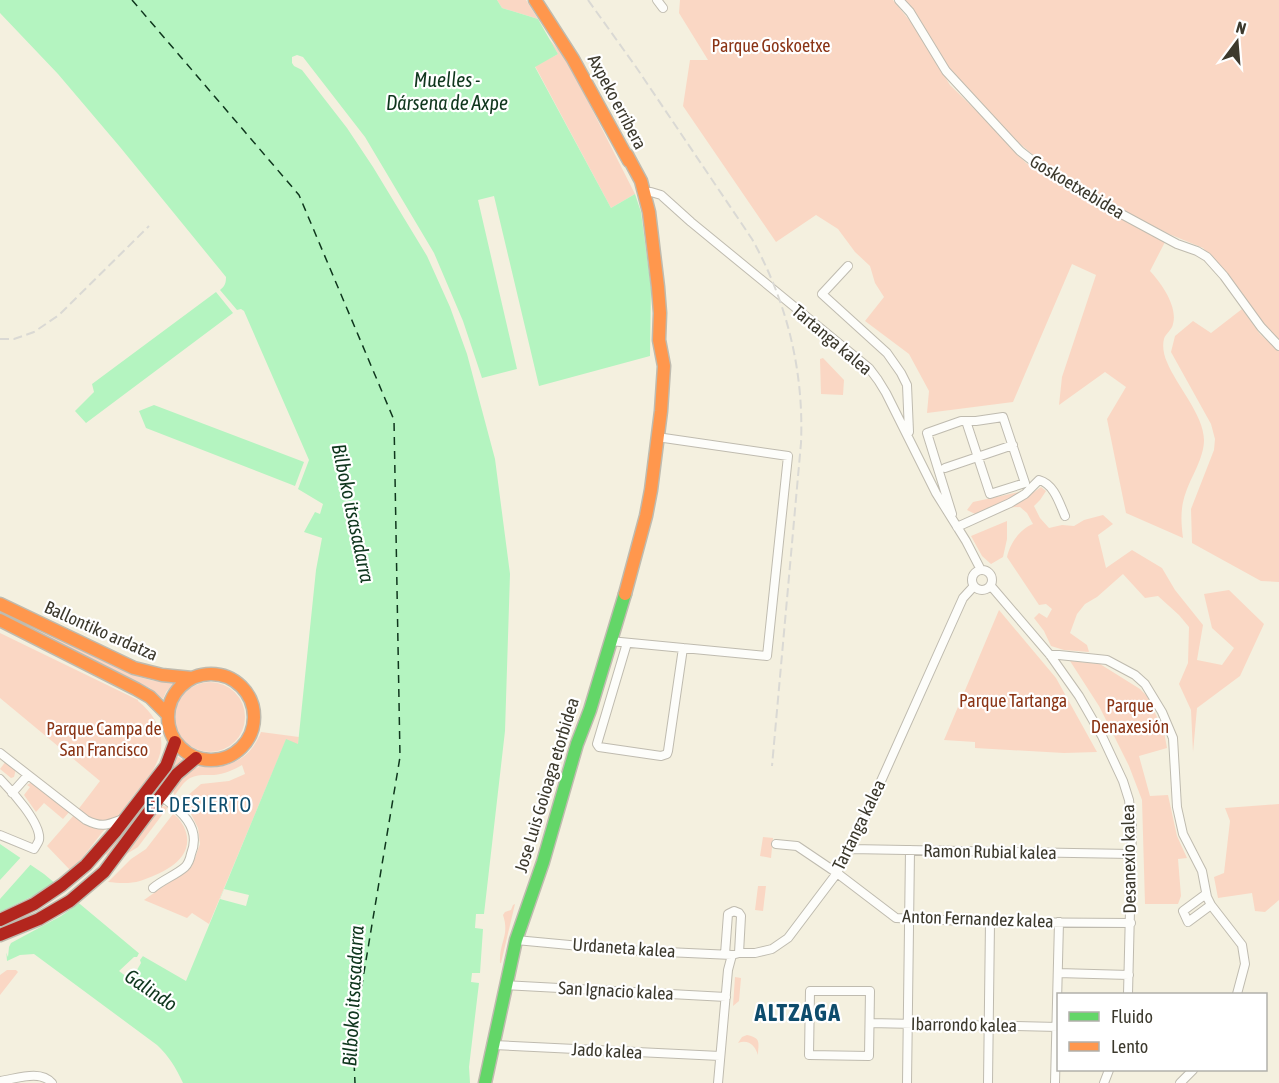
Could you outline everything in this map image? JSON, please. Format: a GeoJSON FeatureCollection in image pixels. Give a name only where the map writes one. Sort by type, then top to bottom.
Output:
{"type":"FeatureCollection","features":[{"type":"Feature","properties":{"kind":"main road","name":"Axpeko erribera"},"geometry":{"type":"LineString","coordinates":[[535,0],[573,59],[627,155],[650,228]]}},
{"type":"Feature","properties":{"kind":"main road","name":"Jose Luis Goioaga etorbidea"},"geometry":{"type":"LineString","coordinates":[[485,1083],[516,940],[543,862],[574,754],[590,710],[646,516],[664,366],[659,340],[658,287],[649,212],[641,181],[627,155]]}},
{"type":"Feature","properties":{"kind":"main road"},"geometry":{"type":"LineString","coordinates":[[0,599],[30,619]]}},
{"type":"Feature","properties":{"kind":"main road","name":"Ballontiko ardatza"},"geometry":{"type":"LineString","coordinates":[[0,603],[147,673],[192,678],[205,674],[219,675],[232,680],[244,689],[251,701],[254,715],[253,729],[247,741],[237,752],[224,758],[210,760],[196,758]]}},
{"type":"Feature","properties":{"kind":"main road","name":"Ballontiko ardatza"},"geometry":{"type":"LineString","coordinates":[[0,621],[136,689],[150,697],[167,714]]}},
{"type":"Feature","properties":{"kind":"main road"},"geometry":{"type":"LineString","coordinates":[[0,934],[39,919],[70,901],[104,872],[177,774],[196,758],[184,752],[175,742],[170,733],[167,714],[171,699],[180,687],[192,678]]}},
{"type":"Feature","properties":{"kind":"main road"},"geometry":{"type":"LineString","coordinates":[[0,920],[34,904],[86,865],[166,766],[175,742]]}},
{"type":"Feature","properties":{"kind":"street"},"geometry":{"type":"LineString","coordinates":[[657,0],[663,8]]}},
{"type":"Feature","properties":{"kind":"street","name":"Goskoetxebidea"},"geometry":{"type":"LineString","coordinates":[[899,0],[910,12],[946,71],[1020,151],[1042,169],[1090,198],[1177,244],[1207,257],[1261,327],[1279,346]]}},
{"type":"Feature","properties":{"kind":"street","name":"Tartanga kalea"},"geometry":{"type":"LineString","coordinates":[[645,192],[661,195],[869,368],[886,393],[936,493],[981,570]]}},
{"type":"Feature","properties":{"kind":"street"},"geometry":{"type":"LineString","coordinates":[[848,266],[822,294],[887,353],[901,372],[907,385],[909,432],[907,435]]}},
{"type":"Feature","properties":{"kind":"street"},"geometry":{"type":"LineString","coordinates":[[952,519],[952,511],[927,433],[961,421],[1003,417],[1025,483],[990,494],[966,421]]}},
{"type":"Feature","properties":{"kind":"street"},"geometry":{"type":"LineString","coordinates":[[610,641],[767,656],[788,456],[657,437]]}},
{"type":"Feature","properties":{"kind":"street"},"geometry":{"type":"LineString","coordinates":[[945,468],[1013,445]]}},
{"type":"Feature","properties":{"kind":"street"},"geometry":{"type":"LineString","coordinates":[[957,527],[1010,503],[1025,494],[1038,480],[1051,487],[1065,516]]}},
{"type":"Feature","properties":{"kind":"street"},"geometry":{"type":"LineString","coordinates":[[978,571],[987,571],[993,579],[991,586],[982,590],[974,586],[973,576],[978,571]]}},
{"type":"Feature","properties":{"kind":"street","name":"Tartanga kalea"},"geometry":{"type":"LineString","coordinates":[[732,954],[764,952],[783,942],[795,930],[837,873],[850,849],[960,604],[974,586]]}},
{"type":"Feature","properties":{"kind":"street","name":"Desanexio kalea"},"geometry":{"type":"LineString","coordinates":[[991,586],[1050,655],[1079,696],[1123,781],[1129,800],[1132,826],[1128,993]]}},
{"type":"Feature","properties":{"kind":"street","name":"Jose Luis Goioaga etorbidea"},"geometry":{"type":"LineString","coordinates":[[627,643],[597,744],[599,747],[664,756],[668,751],[683,648]]}},
{"type":"Feature","properties":{"kind":"street"},"geometry":{"type":"LineString","coordinates":[[1050,655],[1107,660],[1135,675],[1145,684],[1162,712],[1173,738],[1177,807],[1183,834],[1202,871],[1206,894],[1211,905],[1242,945],[1245,964],[1237,993]]}},
{"type":"Feature","properties":{"kind":"street"},"geometry":{"type":"LineString","coordinates":[[0,753],[93,824],[108,825],[127,817]]}},
{"type":"Feature","properties":{"kind":"street"},"geometry":{"type":"LineString","coordinates":[[12,793],[28,775]]}},
{"type":"Feature","properties":{"kind":"street"},"geometry":{"type":"LineString","coordinates":[[0,779],[25,809],[37,828],[39,839],[34,849],[0,835]]}},
{"type":"Feature","properties":{"kind":"street"},"geometry":{"type":"LineString","coordinates":[[153,888],[187,866],[194,843],[193,831],[188,819],[161,796]]}},
{"type":"Feature","properties":{"kind":"street","name":"Anton Fernandez kalea"},"geometry":{"type":"LineString","coordinates":[[776,844],[797,846],[896,918],[990,922],[1131,923]]}},
{"type":"Feature","properties":{"kind":"street","name":"Ramon Rubial kalea"},"geometry":{"type":"LineString","coordinates":[[850,849],[1131,854]]}},
{"type":"Feature","properties":{"kind":"street"},"geometry":{"type":"LineString","coordinates":[[907,1083],[910,850]]}},
{"type":"Feature","properties":{"kind":"street"},"geometry":{"type":"LineString","coordinates":[[1206,894],[1183,911],[1188,922],[1211,905]]}},
{"type":"Feature","properties":{"kind":"street"},"geometry":{"type":"LineString","coordinates":[[988,1083],[990,922]]}},
{"type":"Feature","properties":{"kind":"street"},"geometry":{"type":"LineString","coordinates":[[1058,993],[1059,922]]}},
{"type":"Feature","properties":{"kind":"street","name":"Urdaneta kalea"},"geometry":{"type":"LineString","coordinates":[[516,940],[623,950],[732,954]]}},
{"type":"Feature","properties":{"kind":"street"},"geometry":{"type":"LineString","coordinates":[[718,1083],[728,970],[732,954]]}},
{"type":"Feature","properties":{"kind":"street"},"geometry":{"type":"LineString","coordinates":[[1058,973],[1129,975]]}},
{"type":"Feature","properties":{"kind":"street","name":"San Ignacio kalea"},"geometry":{"type":"LineString","coordinates":[[505,986],[726,997]]}},
{"type":"Feature","properties":{"kind":"street"},"geometry":{"type":"LineString","coordinates":[[870,991],[870,1023],[869,1056],[809,1055],[810,992],[870,991]]}},
{"type":"Feature","properties":{"kind":"street","name":"Ibarrondo kalea"},"geometry":{"type":"LineString","coordinates":[[870,1023],[1057,1027]]}},
{"type":"Feature","properties":{"kind":"street","name":"Jado kalea"},"geometry":{"type":"LineString","coordinates":[[494,1045],[720,1056]]}},
{"type":"Feature","properties":{"kind":"street"},"geometry":{"type":"LineString","coordinates":[[1055,1083],[1057,1046]]}},
{"type":"Feature","properties":{"kind":"street"},"geometry":{"type":"LineString","coordinates":[[1180,1083],[1192,1071]]}},
{"type":"Feature","properties":{"kind":"street"},"geometry":{"type":"LineString","coordinates":[[0,1081],[38,1076],[47,1078],[52,1083]]}},
{"type":"Feature","properties":{"kind":"green space"},"geometry":{"type":"Polygon","coordinates":[[[497,0],[526,0],[538,19],[502,8],[497,0]]]}},
{"type":"Feature","properties":{"kind":"green space","name":"Parque Goskoetxe"},"geometry":{"type":"Polygon","coordinates":[[[680,0],[893,0],[914,26],[950,85],[1026,163],[1082,198],[1165,242],[1150,271],[1163,288],[1173,310],[1172,326],[1163,342],[1164,354],[1199,420],[1204,440],[1200,460],[1188,486],[1183,504],[1181,521],[1183,538],[1126,513],[1107,419],[1126,387],[1105,372],[1059,405],[1062,377],[1096,275],[1072,264],[1013,402],[927,413],[929,391],[909,354],[865,321],[884,297],[875,283],[870,266],[855,252],[838,229],[816,215],[776,242],[683,106],[690,60],[708,60],[679,13],[680,0]]]}},
{"type":"Feature","properties":{"kind":"green space"},"geometry":{"type":"Polygon","coordinates":[[[904,0],[1279,0],[1279,341],[1203,248],[1169,234],[1090,194],[1040,161],[1018,142],[948,70],[916,13],[904,0]]]}},
{"type":"Feature","properties":{"kind":"green space"},"geometry":{"type":"Polygon","coordinates":[[[549,39],[566,58],[635,194],[611,208],[535,66],[558,54],[549,39]]]}},
{"type":"Feature","properties":{"kind":"green space"},"geometry":{"type":"Polygon","coordinates":[[[1242,309],[1260,334],[1279,351],[1279,582],[1261,581],[1192,543],[1191,509],[1214,450],[1215,439],[1211,424],[1171,352],[1175,336],[1193,321],[1211,333],[1242,309]]]}},
{"type":"Feature","properties":{"kind":"green space"},"geometry":{"type":"Polygon","coordinates":[[[823,358],[844,380],[843,395],[821,394],[820,359],[823,358]]]}},
{"type":"Feature","properties":{"kind":"green space"},"geometry":{"type":"Polygon","coordinates":[[[1041,487],[1046,491],[1034,506],[1040,518],[1049,528],[1062,525],[1074,526],[1084,520],[1103,515],[1113,524],[1098,535],[1106,568],[1132,550],[1162,568],[1175,590],[1203,625],[1197,660],[1222,665],[1234,648],[1212,628],[1204,594],[1229,590],[1264,624],[1240,676],[1197,708],[1193,752],[1191,710],[1179,684],[1188,663],[1189,627],[1179,615],[1158,596],[1145,598],[1123,574],[1097,597],[1085,604],[1077,614],[1070,633],[1087,645],[1089,652],[1064,650],[1051,646],[1044,631],[1034,618],[1039,613],[1047,618],[1052,609],[1046,604],[1039,605],[1007,557],[1016,537],[1033,524],[1027,513],[1020,507],[993,508],[975,514],[967,510],[973,502],[1019,492],[1034,492],[1041,487]]]}},
{"type":"Feature","properties":{"kind":"green space"},"geometry":{"type":"Polygon","coordinates":[[[1007,521],[1007,539],[1003,557],[991,564],[982,556],[971,536],[1007,521]]]}},
{"type":"Feature","properties":{"kind":"green space"},"geometry":{"type":"Polygon","coordinates":[[[0,608],[139,677],[154,681],[175,682],[163,699],[150,688],[0,613],[0,608]]]}},
{"type":"Feature","properties":{"kind":"green space","name":"Parque Tartanga"},"geometry":{"type":"Polygon","coordinates":[[[999,610],[1056,678],[1097,752],[1064,753],[975,748],[975,742],[944,740],[999,610]]]}},
{"type":"Feature","properties":{"kind":"green space","name":"Parque Campa de San Francisco"},"geometry":{"type":"Polygon","coordinates":[[[0,633],[138,700],[151,714],[161,737],[157,762],[122,812],[111,821],[103,823],[77,811],[100,781],[0,698],[0,633]]]}},
{"type":"Feature","properties":{"kind":"green space","name":"Parque Denaxesión"},"geometry":{"type":"Polygon","coordinates":[[[1070,661],[1100,664],[1140,689],[1147,696],[1164,732],[1167,748],[1139,756],[1150,796],[1168,795],[1177,836],[1187,858],[1178,859],[1181,896],[1178,904],[1145,904],[1142,800],[1129,766],[1099,706],[1070,661]]]}},
{"type":"Feature","properties":{"kind":"green space"},"geometry":{"type":"Polygon","coordinates":[[[210,682],[223,685],[235,692],[242,704],[245,717],[242,730],[235,742],[223,749],[210,752],[197,749],[185,742],[178,730],[175,717],[178,704],[185,692],[197,685],[210,682]]]}},
{"type":"Feature","properties":{"kind":"green space"},"geometry":{"type":"Polygon","coordinates":[[[261,732],[299,737],[298,745],[286,740],[209,924],[192,913],[187,918],[144,900],[192,866],[200,844],[198,828],[191,814],[179,803],[201,784],[229,781],[245,774],[242,765],[221,774],[199,775],[190,778],[174,796],[173,788],[184,775],[195,768],[218,767],[233,763],[245,756],[261,732]]]}},
{"type":"Feature","properties":{"kind":"green space"},"geometry":{"type":"Polygon","coordinates":[[[175,755],[186,762],[108,856],[105,853],[163,779],[175,755]]]}},
{"type":"Feature","properties":{"kind":"green space"},"geometry":{"type":"Polygon","coordinates":[[[6,761],[16,769],[14,777],[11,778],[0,769],[6,761]]]}},
{"type":"Feature","properties":{"kind":"green space"},"geometry":{"type":"Polygon","coordinates":[[[32,782],[70,811],[63,819],[44,803],[36,812],[24,795],[30,787],[27,785],[32,782]]]}},
{"type":"Feature","properties":{"kind":"green space"},"geometry":{"type":"Polygon","coordinates":[[[1279,804],[1279,900],[1265,912],[1255,911],[1252,893],[1218,898],[1214,877],[1224,873],[1230,821],[1225,808],[1279,804]]]}},
{"type":"Feature","properties":{"kind":"green space"},"geometry":{"type":"Polygon","coordinates":[[[168,807],[138,847],[125,855],[125,851],[157,809],[168,807]]]}},
{"type":"Feature","properties":{"kind":"green space"},"geometry":{"type":"Polygon","coordinates":[[[173,814],[182,824],[187,837],[187,846],[179,860],[164,871],[140,881],[108,882],[131,859],[146,849],[173,814]]]}},
{"type":"Feature","properties":{"kind":"green space"},"geometry":{"type":"Polygon","coordinates":[[[74,815],[96,828],[105,829],[70,870],[47,846],[74,815]]]}},
{"type":"Feature","properties":{"kind":"green space"},"geometry":{"type":"Polygon","coordinates":[[[763,837],[773,838],[771,858],[760,856],[763,837]]]}},
{"type":"Feature","properties":{"kind":"green space"},"geometry":{"type":"Polygon","coordinates":[[[758,886],[766,886],[763,911],[755,910],[758,886]]]}},
{"type":"Feature","properties":{"kind":"green space"},"geometry":{"type":"Polygon","coordinates":[[[515,904],[500,963],[505,934],[503,915],[515,904]]]}},
{"type":"Feature","properties":{"kind":"green space"},"geometry":{"type":"Polygon","coordinates":[[[7,970],[18,972],[0,995],[0,975],[7,970]]]}},
{"type":"Feature","properties":{"kind":"green space"},"geometry":{"type":"Polygon","coordinates":[[[735,977],[741,978],[739,1001],[733,1006],[735,977]]]}},
{"type":"Feature","properties":{"kind":"green space"},"geometry":{"type":"Polygon","coordinates":[[[747,1035],[757,1039],[758,1055],[751,1044],[738,1043],[742,1037],[747,1035]]]}},
{"type":"Feature","properties":{"kind":"water"},"geometry":{"type":"Polygon","coordinates":[[[0,0],[497,0],[502,8],[538,19],[558,54],[535,67],[611,208],[635,194],[641,212],[651,288],[650,356],[539,386],[494,196],[478,200],[517,369],[482,378],[463,321],[434,253],[365,137],[303,57],[297,55],[292,57],[294,66],[302,70],[347,128],[427,256],[450,307],[467,354],[495,459],[510,574],[505,731],[484,914],[476,914],[475,928],[483,929],[480,973],[472,973],[471,982],[479,983],[469,1067],[470,1083],[183,1083],[172,1062],[157,1045],[34,954],[20,955],[7,961],[4,920],[0,917],[0,844],[44,874],[141,955],[186,981],[286,739],[298,744],[316,570],[322,538],[304,532],[315,512],[320,514],[323,504],[298,489],[309,460],[244,311],[237,310],[220,290],[225,284],[226,277],[58,74],[0,13],[0,0]]]}},
{"type":"Feature","properties":{"kind":"water"},"geometry":{"type":"Polygon","coordinates":[[[216,292],[233,313],[86,423],[75,411],[94,392],[92,384],[216,292]]]}},
{"type":"Feature","properties":{"kind":"water"},"geometry":{"type":"Polygon","coordinates":[[[154,405],[304,462],[295,486],[146,428],[139,411],[154,405]]]}},
{"type":"Feature","properties":{"kind":"pier"},"geometry":{"type":"Polygon","coordinates":[[[22,856],[32,863],[0,899],[0,880],[22,856]]]}},
{"type":"Feature","properties":{"kind":"pier"},"geometry":{"type":"Polygon","coordinates":[[[56,881],[81,902],[61,916],[11,943],[8,957],[3,946],[0,912],[35,895],[56,881]]]}},
{"type":"Feature","properties":{"kind":"pier"},"geometry":{"type":"Polygon","coordinates":[[[224,889],[249,895],[246,906],[220,899],[224,889]]]}},
{"type":"Feature","properties":{"kind":"pier"},"geometry":{"type":"Polygon","coordinates":[[[140,951],[143,954],[141,963],[131,980],[119,971],[134,957],[137,957],[140,951]]]}},
{"type":"Feature","properties":{"kind":"ferry route"},"geometry":{"type":"LineString","coordinates":[[132,0],[299,195],[394,420],[400,757],[353,1038],[355,1083]]}},
{"type":"Feature","properties":{"kind":"railway"},"geometry":{"type":"LineString","coordinates":[[588,0],[752,239],[775,287],[791,338],[800,390],[801,443],[772,766]]}},
{"type":"Feature","properties":{"kind":"railway"},"geometry":{"type":"LineString","coordinates":[[0,339],[14,339],[34,332],[59,315],[149,226]]}},
{"type":"Feature","properties":{"kind":"traffic: fast"},"geometry":{"type":"LineString","coordinates":[[485,1083],[516,940],[543,862],[577,744],[590,710],[625,594]]}},
{"type":"Feature","properties":{"kind":"traffic: slow"},"geometry":{"type":"LineString","coordinates":[[535,0],[573,59],[629,161]]}},
{"type":"Feature","properties":{"kind":"traffic: slow"},"geometry":{"type":"LineString","coordinates":[[625,594],[651,490],[664,366],[659,340],[658,287],[649,212],[641,181],[627,155]]}},
{"type":"Feature","properties":{"kind":"traffic: slow"},"geometry":{"type":"LineString","coordinates":[[0,604],[134,668],[162,675],[192,678]]}},
{"type":"Feature","properties":{"kind":"traffic: slow"},"geometry":{"type":"LineString","coordinates":[[0,620],[136,689],[150,697],[167,714]]}},
{"type":"Feature","properties":{"kind":"traffic: slow"},"geometry":{"type":"LineString","coordinates":[[211,674],[235,681],[247,693],[254,717],[247,741],[235,753],[211,760],[187,753],[175,741],[168,717],[175,693],[187,681],[211,674]]}},
{"type":"Feature","properties":{"kind":"traffic: jam"},"geometry":{"type":"LineString","coordinates":[[0,920],[34,904],[86,865],[115,832],[166,766],[175,742]]}},
{"type":"Feature","properties":{"kind":"traffic: jam"},"geometry":{"type":"LineString","coordinates":[[0,935],[39,919],[70,901],[104,872],[177,774],[196,758]]}},
{"type":"Feature","properties":{"kind":"district","name":"EL DESIERTO"},"geometry":{"type":"Point","coordinates":[199,805]}},
{"type":"Feature","properties":{"kind":"district","name":"ALTZAGA"},"geometry":{"type":"Point","coordinates":[798,1013]}},
{"type":"Feature","properties":{"kind":"water label","name":"Muelles - Dársena de Axpe"},"geometry":{"type":"Point","coordinates":[447,92]}},
{"type":"Feature","properties":{"kind":"water label","name":"Bilboko itsasadarra"},"geometry":{"type":"Point","coordinates":[353,513]}},
{"type":"Feature","properties":{"kind":"water label","name":"Galindo"},"geometry":{"type":"Point","coordinates":[151,990]}},
{"type":"Feature","properties":{"kind":"water label","name":"Bilboko itsasadarra"},"geometry":{"type":"Point","coordinates":[353,996]}}]}
